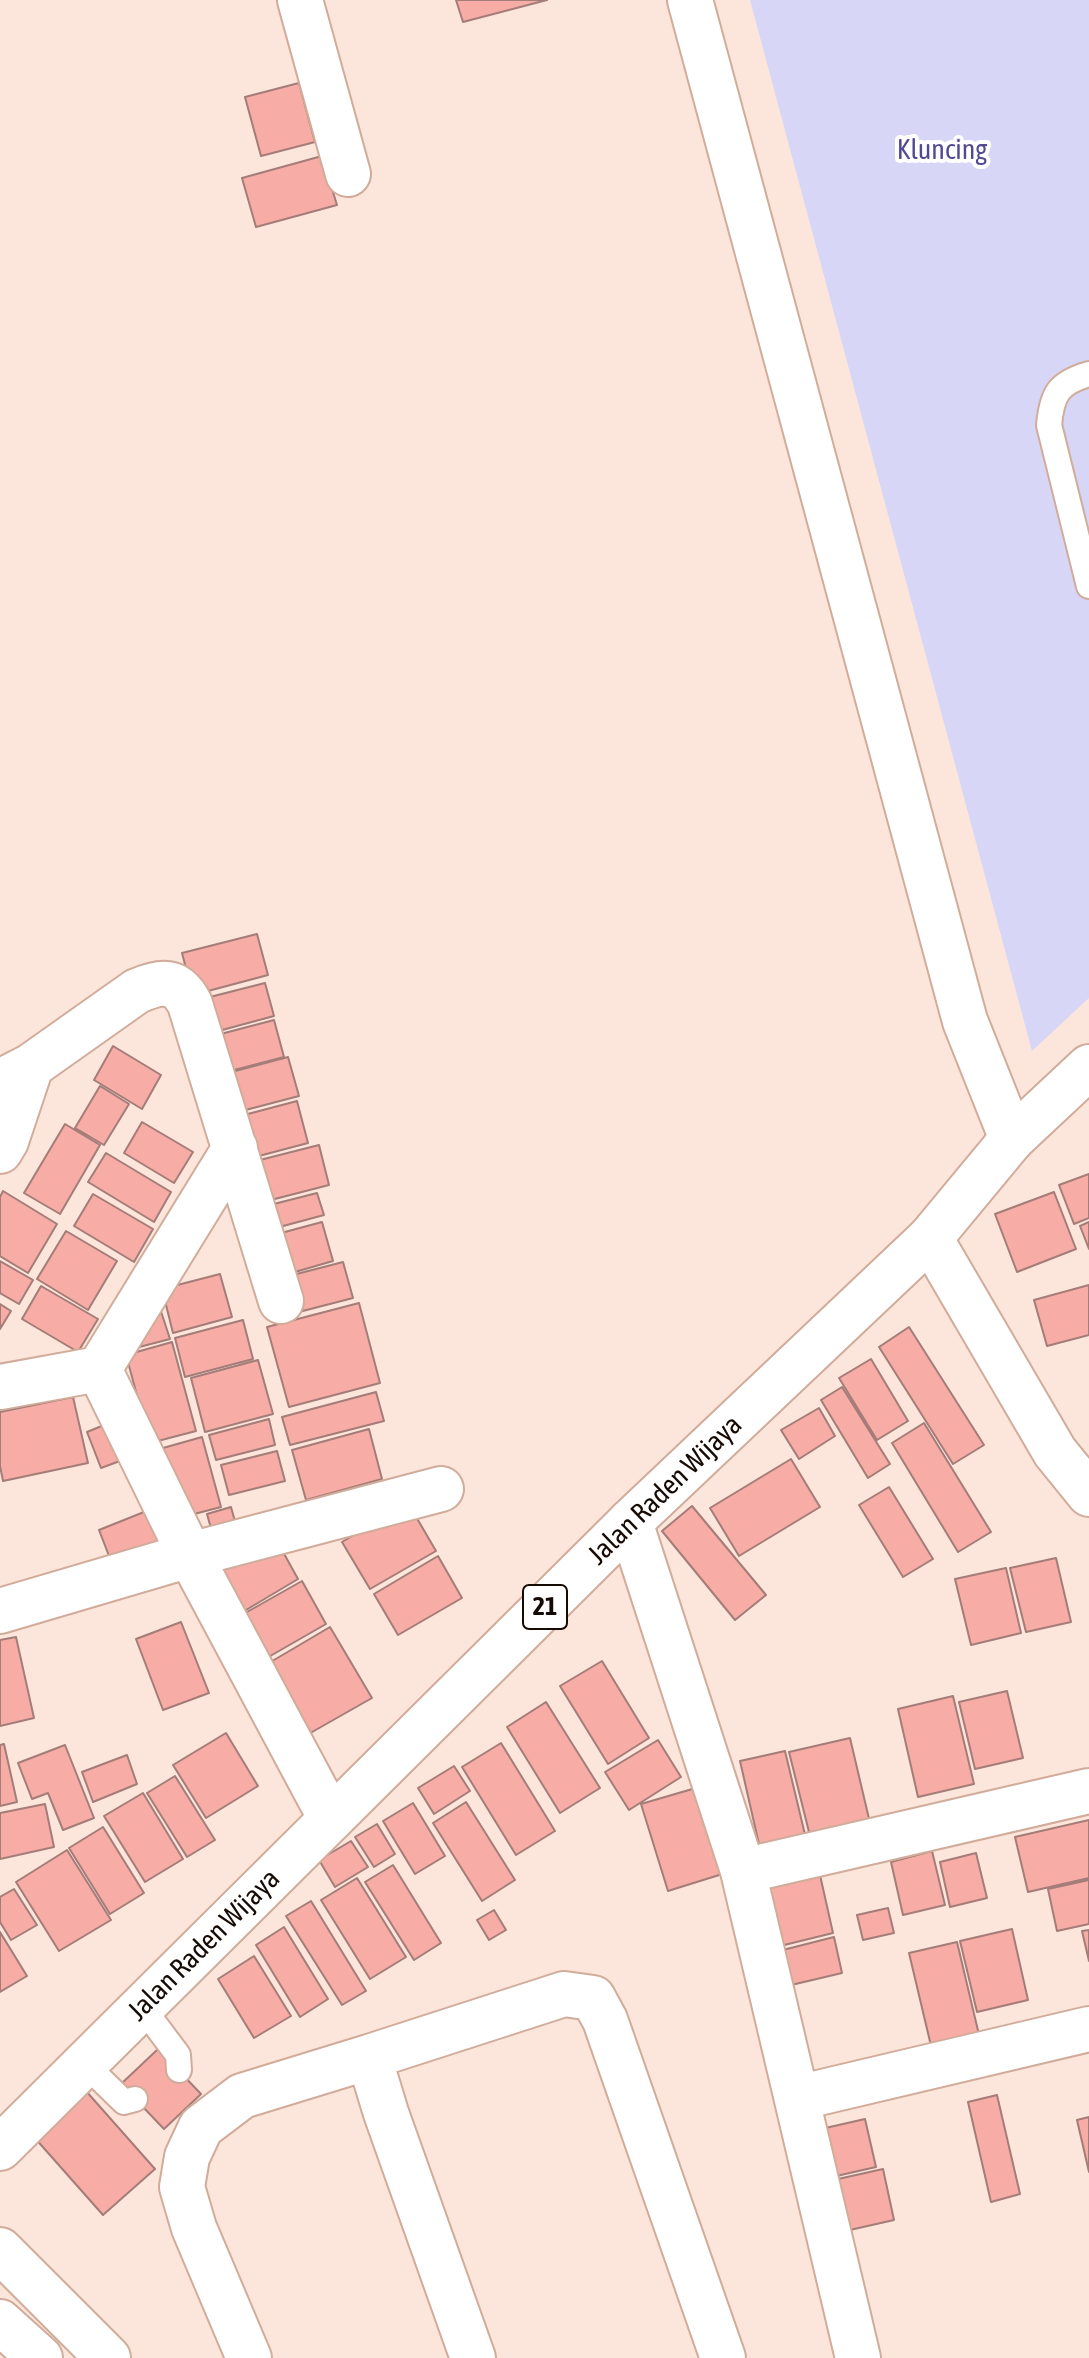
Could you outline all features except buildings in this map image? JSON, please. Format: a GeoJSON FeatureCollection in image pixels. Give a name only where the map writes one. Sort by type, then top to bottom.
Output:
{"type":"FeatureCollection","features":[{"type":"Feature","properties":{"kind":"main road"},"geometry":{"type":"LineString","coordinates":[[300,0],[348,174]]}},
{"type":"Feature","properties":{"kind":"main road"},"geometry":{"type":"LineString","coordinates":[[690,0],[965,1021],[1012,1139]]}},
{"type":"Feature","properties":{"kind":"main road"},"geometry":{"type":"LineString","coordinates":[[2,1143],[16,1074],[137,991],[154,984],[169,984],[184,992],[281,1301]]}},
{"type":"Feature","properties":{"kind":"main road","name":"Jalan Raden Wijaya"},"geometry":{"type":"LineString","coordinates":[[0,2148],[630,1522],[930,1238],[1012,1139],[1089,1067]]}},
{"type":"Feature","properties":{"kind":"main road"},"geometry":{"type":"LineString","coordinates":[[0,1387],[99,1369],[235,1148]]}},
{"type":"Feature","properties":{"kind":"main road"},"geometry":{"type":"LineString","coordinates":[[930,1238],[1055,1452],[1089,1494]]}},
{"type":"Feature","properties":{"kind":"main road"},"geometry":{"type":"LineString","coordinates":[[99,1369],[190,1555],[331,1819]]}},
{"type":"Feature","properties":{"kind":"main road"},"geometry":{"type":"LineString","coordinates":[[0,1611],[190,1555],[441,1489]]}},
{"type":"Feature","properties":{"kind":"main road"},"geometry":{"type":"LineString","coordinates":[[630,1522],[743,1871],[858,2358]]}},
{"type":"Feature","properties":{"kind":"main road"},"geometry":{"type":"LineString","coordinates":[[743,1871],[1089,1791]]}},
{"type":"Feature","properties":{"kind":"main road"},"geometry":{"type":"LineString","coordinates":[[249,2358],[194,2228],[182,2187],[187,2157],[201,2127],[242,2096],[564,1994],[593,1998],[605,2020],[723,2358]]}},
{"type":"Feature","properties":{"kind":"main road"},"geometry":{"type":"LineString","coordinates":[[797,2098],[1089,2029]]}},
{"type":"Feature","properties":{"kind":"main road"},"geometry":{"type":"LineString","coordinates":[[369,2057],[473,2358]]}},
{"type":"Feature","properties":{"kind":"main road"},"geometry":{"type":"LineString","coordinates":[[0,2250],[108,2358]]}},
{"type":"Feature","properties":{"kind":"main road"},"geometry":{"type":"LineString","coordinates":[[0,2322],[40,2358]]}},
{"type":"Feature","properties":{"kind":"lane"},"geometry":{"type":"LineString","coordinates":[[1089,374],[1069,381],[1056,391],[1049,425],[1089,586]]}},
{"type":"Feature","properties":{"kind":"lane"},"geometry":{"type":"LineString","coordinates":[[142,2007],[178,2055],[179,2070]]}},
{"type":"Feature","properties":{"kind":"lane"},"geometry":{"type":"LineString","coordinates":[[85,2064],[124,2102],[135,2099]]}},
{"type":"Feature","properties":{"kind":"green space","name":"Kluncing"},"geometry":{"type":"Polygon","coordinates":[[[750,0],[1089,0],[1089,998],[1032,1051],[750,0]]]}}]}
